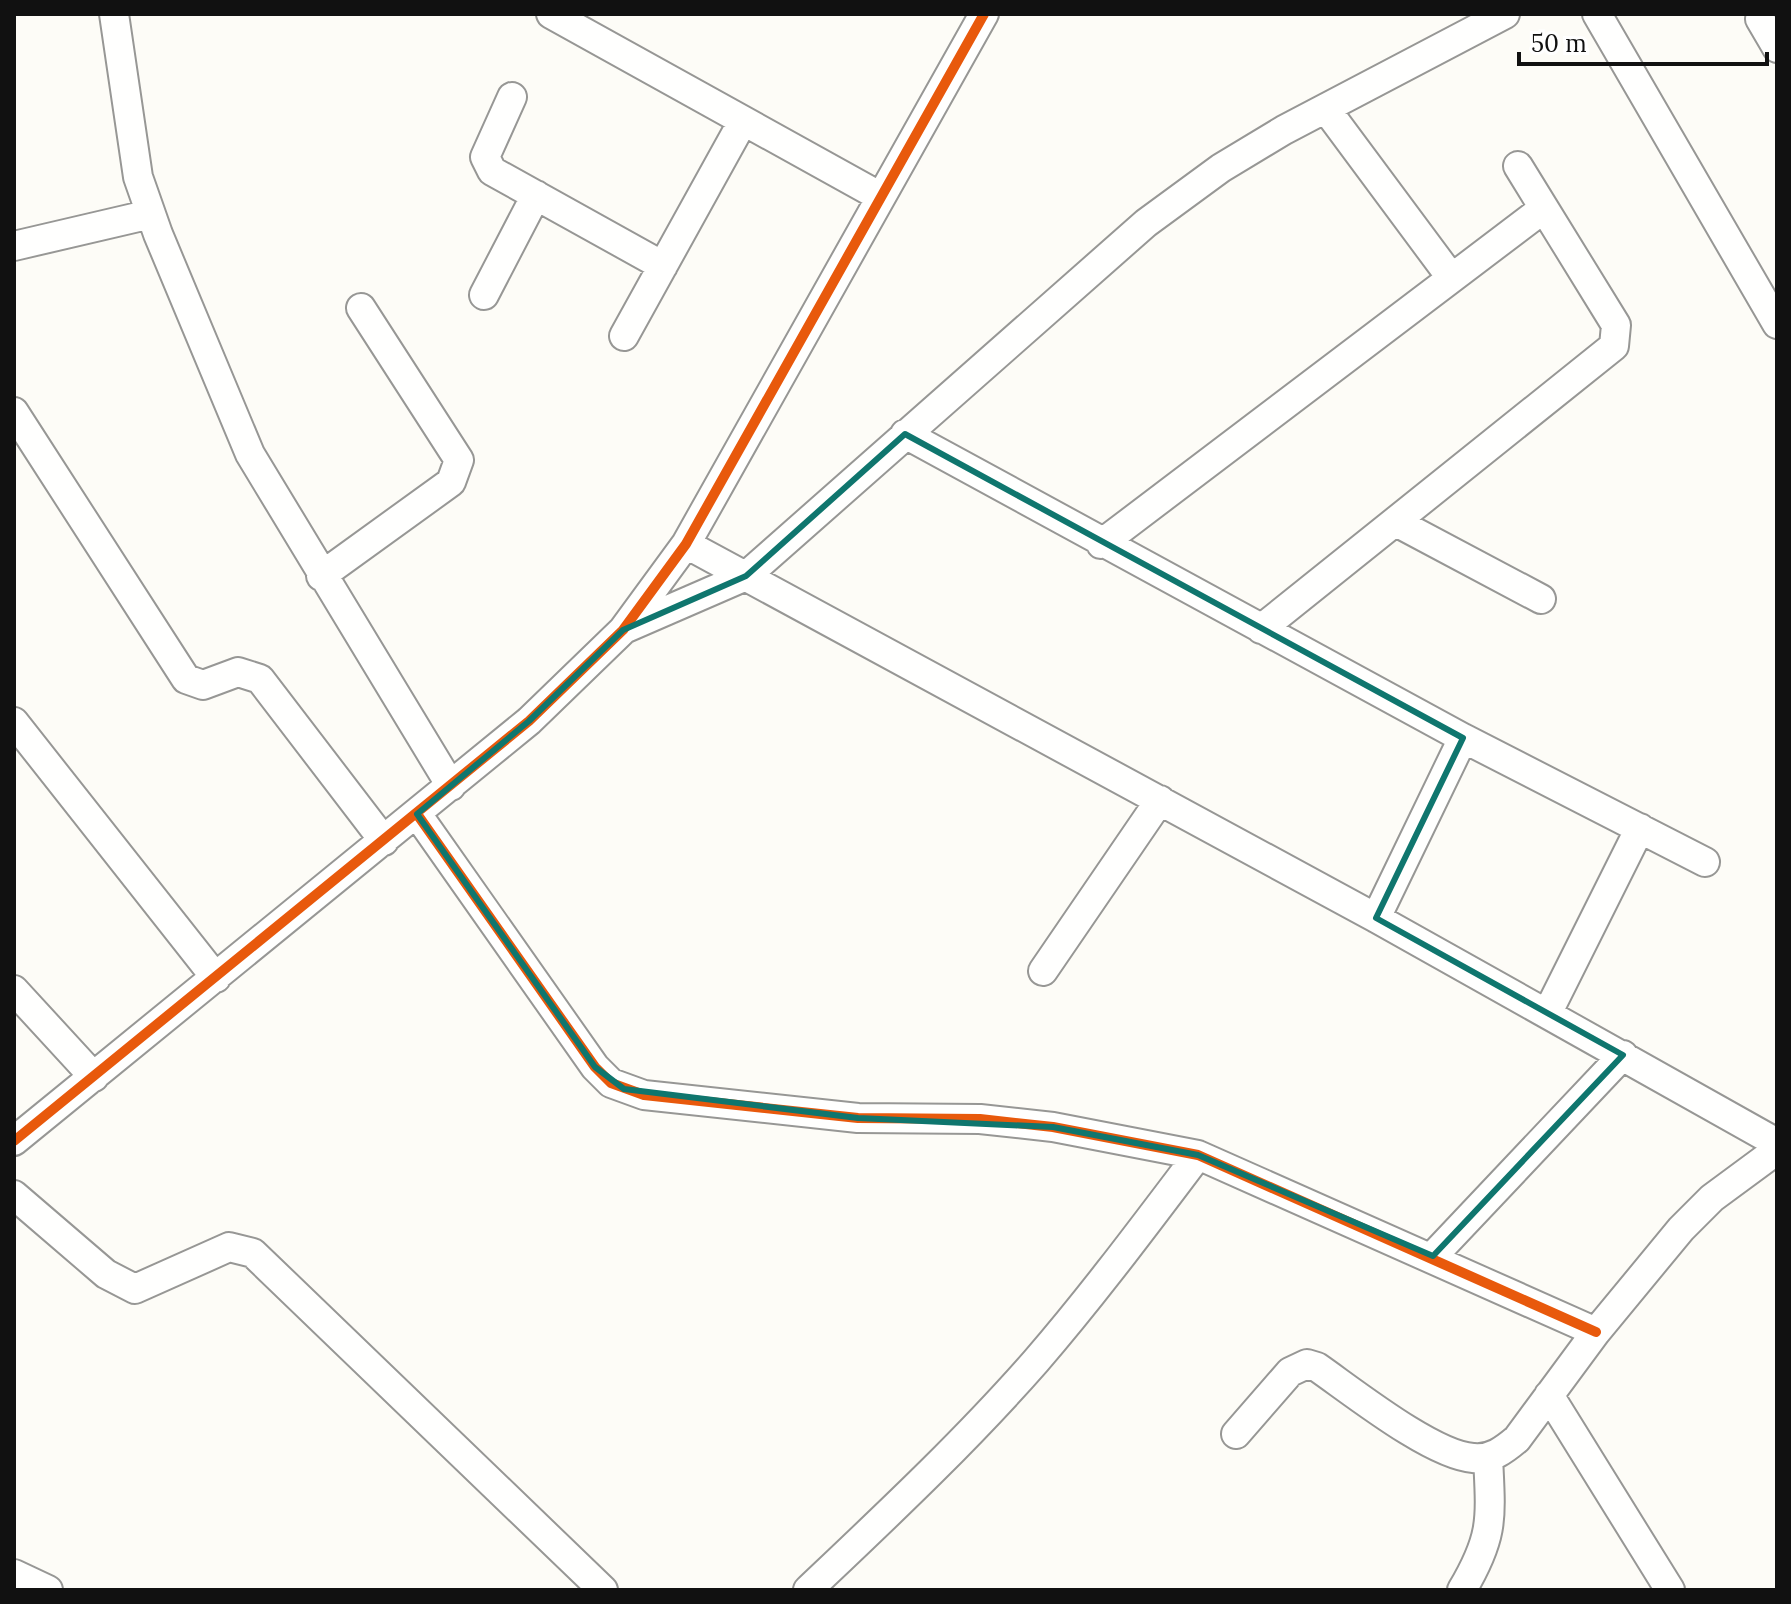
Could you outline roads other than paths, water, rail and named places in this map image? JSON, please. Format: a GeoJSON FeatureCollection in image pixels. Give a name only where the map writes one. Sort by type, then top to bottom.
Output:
{"type":"FeatureCollection","features":[{"type":"Feature","properties":{"kind":"street"},"geometry":{"type":"LineString","coordinates":[[114,14],[130,136],[151,214],[250,454],[321,576],[451,786]]}},
{"type":"Feature","properties":{"kind":"street"},"geometry":{"type":"LineString","coordinates":[[551,14],[881,197]]}},
{"type":"Feature","properties":{"kind":"street"},"geometry":{"type":"LineString","coordinates":[[14,1141],[529,721],[623,630],[686,544],[984,14]]}},
{"type":"Feature","properties":{"kind":"street"},"geometry":{"type":"LineString","coordinates":[[623,630],[746,576],[1146,223],[1221,168],[1505,14]]}},
{"type":"Feature","properties":{"kind":"street"},"geometry":{"type":"LineString","coordinates":[[1597,14],[1777,324]]}},
{"type":"Feature","properties":{"kind":"street"},"geometry":{"type":"LineString","coordinates":[[1760,19],[1777,48]]}},
{"type":"Feature","properties":{"kind":"street"},"geometry":{"type":"LineString","coordinates":[[512,97],[485,157],[492,171],[663,266]]}},
{"type":"Feature","properties":{"kind":"street"},"geometry":{"type":"LineString","coordinates":[[1326,109],[1450,276]]}},
{"type":"Feature","properties":{"kind":"street"},"geometry":{"type":"LineString","coordinates":[[624,336],[743,121]]}},
{"type":"Feature","properties":{"kind":"street"},"geometry":{"type":"LineString","coordinates":[[1261,629],[1614,346],[1616,325],[1518,166]]}},
{"type":"Feature","properties":{"kind":"street"},"geometry":{"type":"LineString","coordinates":[[484,295],[536,195]]}},
{"type":"Feature","properties":{"kind":"street"},"geometry":{"type":"LineString","coordinates":[[1101,544],[1450,276],[1543,209]]}},
{"type":"Feature","properties":{"kind":"street"},"geometry":{"type":"LineString","coordinates":[[14,246],[151,214]]}},
{"type":"Feature","properties":{"kind":"street"},"geometry":{"type":"LineString","coordinates":[[321,576],[451,482],[459,460],[361,308]]}},
{"type":"Feature","properties":{"kind":"street"},"geometry":{"type":"LineString","coordinates":[[14,412],[186,679],[203,685],[238,672],[260,679],[384,841]]}},
{"type":"Feature","properties":{"kind":"street"},"geometry":{"type":"LineString","coordinates":[[905,434],[1101,544],[1463,738],[1705,862]]}},
{"type":"Feature","properties":{"kind":"street"},"geometry":{"type":"LineString","coordinates":[[1396,522],[1541,599]]}},
{"type":"Feature","properties":{"kind":"street"},"geometry":{"type":"LineString","coordinates":[[686,544],[1548,1012],[1777,1143]]}},
{"type":"Feature","properties":{"kind":"street"},"geometry":{"type":"LineString","coordinates":[[14,722],[216,978]]}},
{"type":"Feature","properties":{"kind":"street"},"geometry":{"type":"LineString","coordinates":[[1376,918],[1463,738]]}},
{"type":"Feature","properties":{"kind":"street"},"geometry":{"type":"LineString","coordinates":[[1043,971],[1160,800]]}},
{"type":"Feature","properties":{"kind":"street"},"geometry":{"type":"LineString","coordinates":[[417,814],[595,1067],[611,1083],[624,1089],[666,1098],[858,1118],[980,1119],[1053,1127],[1198,1155],[1433,1256],[1596,1332]]}},
{"type":"Feature","properties":{"kind":"street"},"geometry":{"type":"LineString","coordinates":[[1548,1012],[1640,828]]}},
{"type":"Feature","properties":{"kind":"street"},"geometry":{"type":"LineString","coordinates":[[14,990],[94,1077]]}},
{"type":"Feature","properties":{"kind":"street"},"geometry":{"type":"LineString","coordinates":[[1433,1256],[1623,1055]]}},
{"type":"Feature","properties":{"kind":"street"},"geometry":{"type":"LineString","coordinates":[[1236,1434],[1290,1372],[1307,1364],[1317,1367],[1439,1446],[1471,1458],[1488,1457],[1517,1439],[1596,1332],[1681,1229],[1712,1198],[1777,1150]]}},
{"type":"Feature","properties":{"kind":"street"},"geometry":{"type":"LineString","coordinates":[[808,1590],[943,1462],[1034,1363],[1104,1280],[1198,1155]]}},
{"type":"Feature","properties":{"kind":"street"},"geometry":{"type":"LineString","coordinates":[[14,1195],[106,1274],[135,1289],[229,1247],[253,1253],[603,1590]]}},
{"type":"Feature","properties":{"kind":"street"},"geometry":{"type":"LineString","coordinates":[[1549,1395],[1670,1590]]}},
{"type":"Feature","properties":{"kind":"street"},"geometry":{"type":"LineString","coordinates":[[1462,1590],[1483,1555],[1490,1532],[1488,1457]]}},
{"type":"Feature","properties":{"kind":"street"},"geometry":{"type":"LineString","coordinates":[[14,1574],[48,1590]]}}]}
